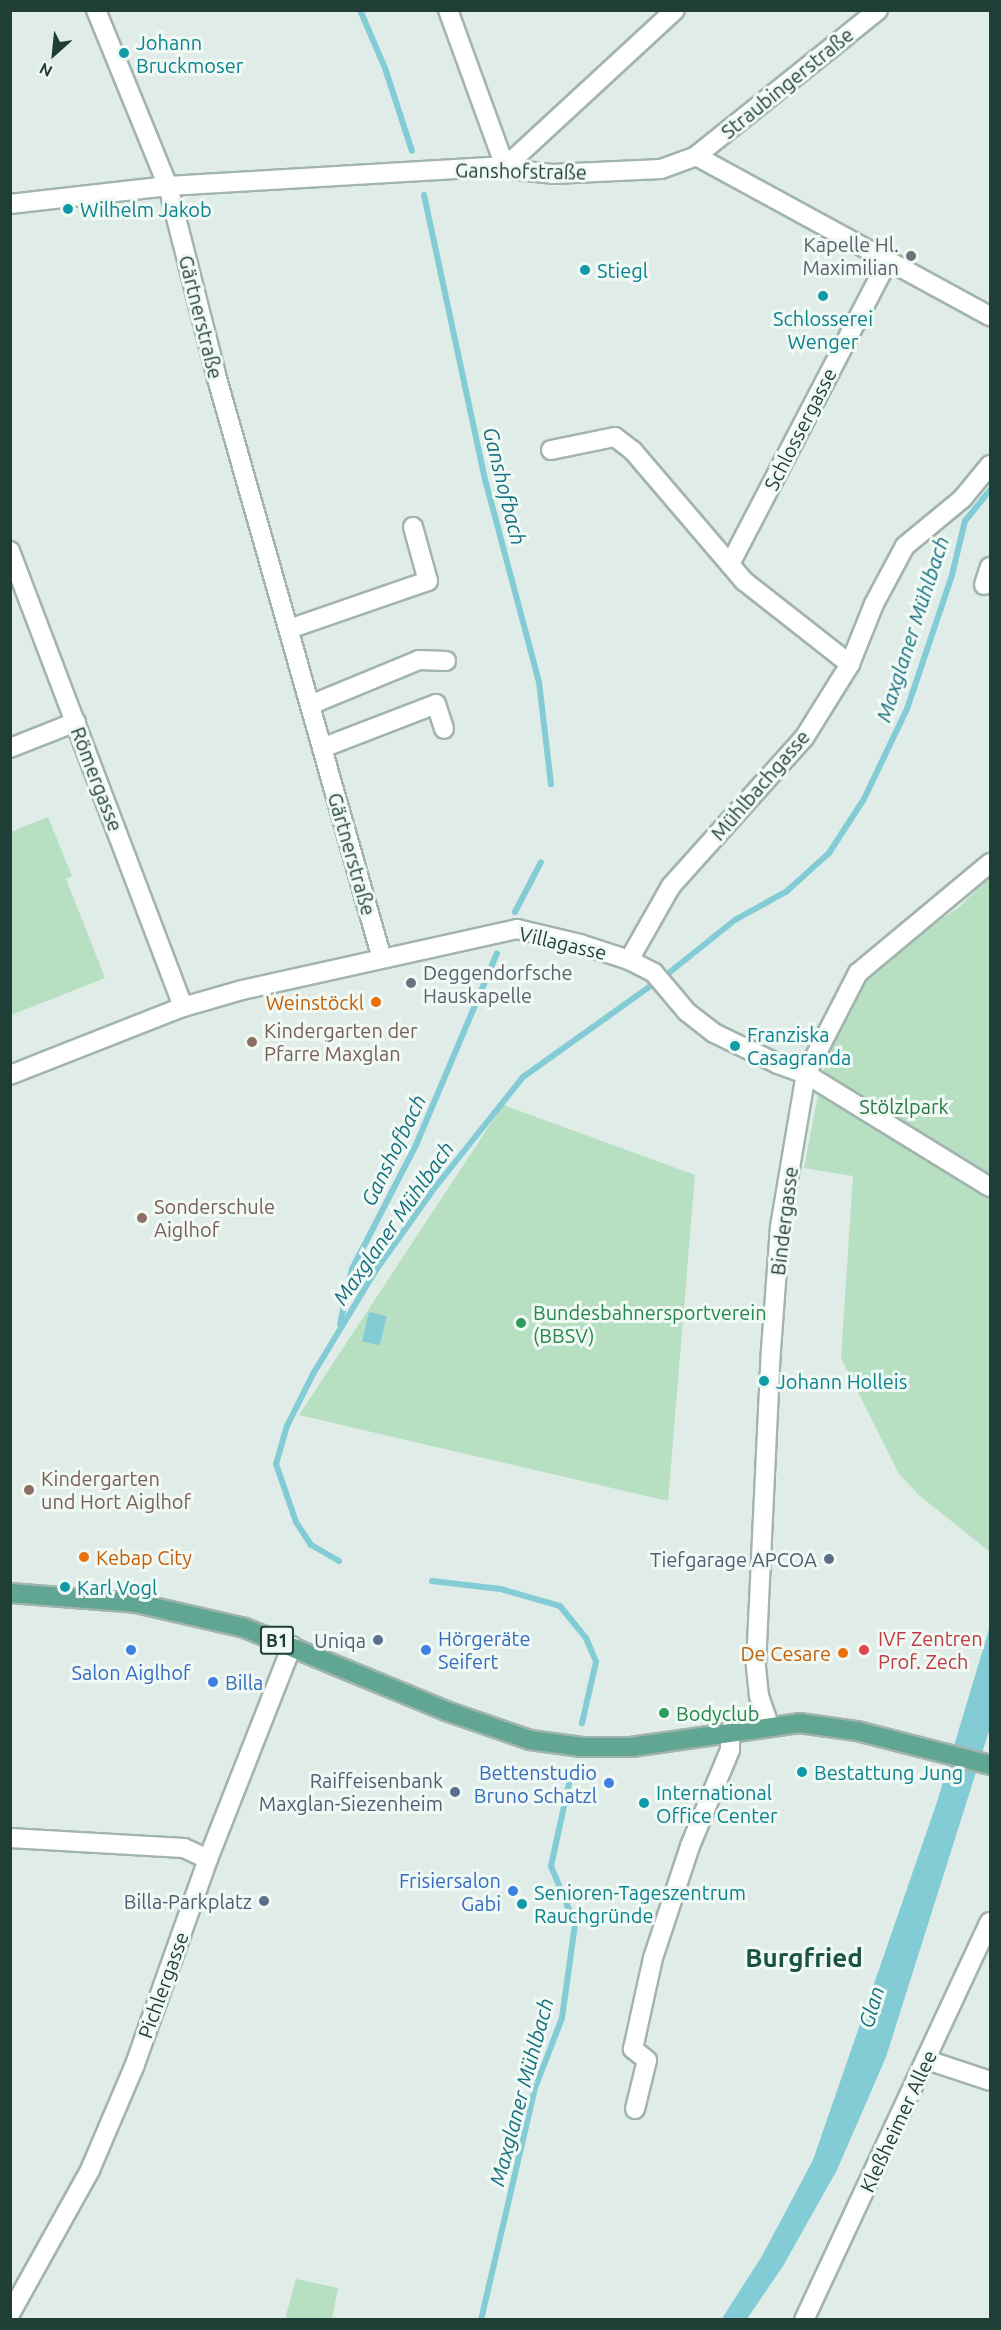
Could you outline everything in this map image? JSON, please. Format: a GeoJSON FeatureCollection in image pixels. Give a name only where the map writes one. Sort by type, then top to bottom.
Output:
{"type":"FeatureCollection","features":[{"type":"Feature","properties":{"kind":"main road","name":"B1"},"geometry":{"type":"LineString","coordinates":[[10,1593],[136,1603],[244,1628],[446,1711],[530,1740],[582,1747],[631,1747],[730,1730],[799,1723],[846,1729],[944,1751],[990,1765]]}},
{"type":"Feature","properties":{"kind":"street","name":"Gärtnerstraße"},"geometry":{"type":"LineString","coordinates":[[96,10],[168,186],[216,375],[382,959]]}},
{"type":"Feature","properties":{"kind":"street"},"geometry":{"type":"LineString","coordinates":[[448,10],[505,167],[675,10]]}},
{"type":"Feature","properties":{"kind":"street","name":"Straubingerstraße"},"geometry":{"type":"LineString","coordinates":[[696,156],[878,10]]}},
{"type":"Feature","properties":{"kind":"street","name":"Ganshofstraße"},"geometry":{"type":"LineString","coordinates":[[10,204],[168,186],[505,167],[553,174],[661,169],[696,156]]}},
{"type":"Feature","properties":{"kind":"street"},"geometry":{"type":"LineString","coordinates":[[696,156],[887,262],[990,316]]}},
{"type":"Feature","properties":{"kind":"street","name":"Schlossergasse"},"geometry":{"type":"LineString","coordinates":[[730,564],[887,262]]}},
{"type":"Feature","properties":{"kind":"street"},"geometry":{"type":"LineString","coordinates":[[551,450],[615,437],[633,451],[744,582],[850,664]]}},
{"type":"Feature","properties":{"kind":"street","name":"Mühlbachgasse"},"geometry":{"type":"LineString","coordinates":[[630,960],[671,886],[804,738],[850,664],[874,604],[905,546],[962,499],[990,465]]}},
{"type":"Feature","properties":{"kind":"street"},"geometry":{"type":"LineString","coordinates":[[289,629],[428,581],[413,527]]}},
{"type":"Feature","properties":{"kind":"street","name":"Römergasse"},"geometry":{"type":"LineString","coordinates":[[10,551],[183,1007]]}},
{"type":"Feature","properties":{"kind":"street"},"geometry":{"type":"LineString","coordinates":[[984,585],[990,567]]}},
{"type":"Feature","properties":{"kind":"street"},"geometry":{"type":"LineString","coordinates":[[310,705],[419,660],[446,662]]}},
{"type":"Feature","properties":{"kind":"street"},"geometry":{"type":"LineString","coordinates":[[322,748],[436,704],[444,729]]}},
{"type":"Feature","properties":{"kind":"street"},"geometry":{"type":"LineString","coordinates":[[10,748],[76,722]]}},
{"type":"Feature","properties":{"kind":"street","name":"Bindergasse"},"geometry":{"type":"LineString","coordinates":[[769,1725],[759,1696],[756,1665],[771,1350],[780,1227],[806,1074],[858,974],[990,863]]}},
{"type":"Feature","properties":{"kind":"street","name":"Villagasse"},"geometry":{"type":"LineString","coordinates":[[10,1075],[183,1007],[242,990],[517,929],[630,960],[654,973],[687,1012],[707,1028],[778,1064],[806,1074]]}},
{"type":"Feature","properties":{"kind":"street"},"geometry":{"type":"LineString","coordinates":[[806,1074],[990,1187]]}},
{"type":"Feature","properties":{"kind":"street","name":"Pichlergasse"},"geometry":{"type":"LineString","coordinates":[[10,2314],[90,2170],[134,2067],[208,1859],[292,1646]]}},
{"type":"Feature","properties":{"kind":"street"},"geometry":{"type":"LineString","coordinates":[[635,2109],[647,2060],[633,2049],[653,1958],[690,1846],[730,1750],[730,1730]]}},
{"type":"Feature","properties":{"kind":"street"},"geometry":{"type":"LineString","coordinates":[[10,1838],[184,1848],[208,1859]]}},
{"type":"Feature","properties":{"kind":"street","name":"Kleßheimer Allee"},"geometry":{"type":"LineString","coordinates":[[804,2319],[990,1922]]}},
{"type":"Feature","properties":{"kind":"street"},"geometry":{"type":"LineString","coordinates":[[927,2060],[990,2081]]}},
{"type":"Feature","properties":{"kind":"green space"},"geometry":{"type":"Polygon","coordinates":[[[48,817],[72,876],[66,879],[105,978],[11,1015],[11,832],[48,817]]]}},
{"type":"Feature","properties":{"kind":"green space","name":"Stölzlpark"},"geometry":{"type":"Polygon","coordinates":[[[990,877],[990,1552],[920,1496],[899,1474],[841,1358],[853,1176],[804,1168],[822,1074],[853,993],[909,940],[958,908],[990,877]]]}},
{"type":"Feature","properties":{"kind":"green space","name":"Bundesbahnersportverein (BBSV)"},"geometry":{"type":"Polygon","coordinates":[[[503,1105],[695,1175],[668,1501],[299,1415],[503,1105]]]}},
{"type":"Feature","properties":{"kind":"green space"},"geometry":{"type":"Polygon","coordinates":[[[296,2279],[338,2288],[332,2319],[285,2319],[296,2279]]]}},
{"type":"Feature","properties":{"kind":"water"},"geometry":{"type":"Polygon","coordinates":[[[369,1312],[387,1316],[380,1345],[362,1341],[369,1312]]]}},
{"type":"Feature","properties":{"kind":"water","name":"Glan"},"geometry":{"type":"Polygon","coordinates":[[[990,1626],[990,1728],[886,2057],[837,2170],[783,2266],[747,2319],[721,2320],[762,2256],[813,2160],[937,1802],[990,1626]]]}},
{"type":"Feature","properties":{"kind":"waterway","name":"Ganshofbach"},"geometry":{"type":"LineString","coordinates":[[360,10],[385,68],[412,151]]}},
{"type":"Feature","properties":{"kind":"waterway","name":"Ganshofbach"},"geometry":{"type":"LineString","coordinates":[[424,195],[486,483],[539,682],[551,784]]}},
{"type":"Feature","properties":{"kind":"waterway","name":"Maxglaner Mühlbach"},"geometry":{"type":"LineString","coordinates":[[665,976],[735,920],[787,891],[829,853],[864,799],[907,709],[952,575],[965,521],[990,490]]}},
{"type":"Feature","properties":{"kind":"waterway","name":"Ganshofbach"},"geometry":{"type":"LineString","coordinates":[[515,912],[541,862]]}},
{"type":"Feature","properties":{"kind":"waterway","name":"Ganshofbach"},"geometry":{"type":"LineString","coordinates":[[340,1324],[352,1269],[416,1145],[497,953]]}},
{"type":"Feature","properties":{"kind":"waterway","name":"Maxglaner Mühlbach"},"geometry":{"type":"LineString","coordinates":[[339,1561],[311,1545],[296,1522],[276,1464],[287,1426],[313,1374],[376,1270],[433,1190],[523,1077],[655,983]]}},
{"type":"Feature","properties":{"kind":"waterway","name":"Maxglaner Mühlbach"},"geometry":{"type":"LineString","coordinates":[[432,1581],[501,1589],[560,1606],[586,1638],[596,1662],[582,1723]]}},
{"type":"Feature","properties":{"kind":"waterway","name":"Maxglaner Mühlbach"},"geometry":{"type":"LineString","coordinates":[[481,2320],[535,2088],[562,2018],[575,1924],[551,1866],[572,1770]]}},
{"type":"Feature","properties":{"kind":"place","name":"Johann Bruckmoser"},"geometry":{"type":"Point","coordinates":[124,53]}},
{"type":"Feature","properties":{"kind":"place","name":"Wilhelm Jakob"},"geometry":{"type":"Point","coordinates":[68,209]}},
{"type":"Feature","properties":{"kind":"place","name":"Kapelle Hl. Maximilian"},"geometry":{"type":"Point","coordinates":[911,256]}},
{"type":"Feature","properties":{"kind":"place","name":"Stiegl"},"geometry":{"type":"Point","coordinates":[585,270]}},
{"type":"Feature","properties":{"kind":"place","name":"Schlosserei Wenger"},"geometry":{"type":"Point","coordinates":[823,296]}},
{"type":"Feature","properties":{"kind":"place","name":"Deggendorfsche Hauskapelle"},"geometry":{"type":"Point","coordinates":[411,983]}},
{"type":"Feature","properties":{"kind":"place","name":"Weinstöckl"},"geometry":{"type":"Point","coordinates":[376,1002]}},
{"type":"Feature","properties":{"kind":"place","name":"Kindergarten der Pfarre Maxglan"},"geometry":{"type":"Point","coordinates":[252,1042]}},
{"type":"Feature","properties":{"kind":"place","name":"Franziska Casagranda"},"geometry":{"type":"Point","coordinates":[735,1046]}},
{"type":"Feature","properties":{"kind":"place","name":"Sonderschule Aiglhof"},"geometry":{"type":"Point","coordinates":[142,1218]}},
{"type":"Feature","properties":{"kind":"place","name":"Bundesbahnersportverein (BBSV)"},"geometry":{"type":"Point","coordinates":[521,1323]}},
{"type":"Feature","properties":{"kind":"place","name":"Johann Holleis"},"geometry":{"type":"Point","coordinates":[764,1381]}},
{"type":"Feature","properties":{"kind":"place","name":"Kindergarten und Hort Aiglhof"},"geometry":{"type":"Point","coordinates":[29,1490]}},
{"type":"Feature","properties":{"kind":"place","name":"Kebap City"},"geometry":{"type":"Point","coordinates":[84,1557]}},
{"type":"Feature","properties":{"kind":"place","name":"Tiefgarage APCOA"},"geometry":{"type":"Point","coordinates":[829,1559]}},
{"type":"Feature","properties":{"kind":"place","name":"Karl Vogl"},"geometry":{"type":"Point","coordinates":[65,1587]}},
{"type":"Feature","properties":{"kind":"place","name":"Uniqa"},"geometry":{"type":"Point","coordinates":[378,1640]}},
{"type":"Feature","properties":{"kind":"place","name":"Salon Aiglhof"},"geometry":{"type":"Point","coordinates":[131,1650]}},
{"type":"Feature","properties":{"kind":"place","name":"Hörgeräte Seifert"},"geometry":{"type":"Point","coordinates":[426,1650]}},
{"type":"Feature","properties":{"kind":"place","name":"IVF Zentren Prof. Zech"},"geometry":{"type":"Point","coordinates":[864,1650]}},
{"type":"Feature","properties":{"kind":"place","name":"De Cesare"},"geometry":{"type":"Point","coordinates":[843,1653]}},
{"type":"Feature","properties":{"kind":"place","name":"Billa"},"geometry":{"type":"Point","coordinates":[213,1682]}},
{"type":"Feature","properties":{"kind":"place","name":"Bodyclub"},"geometry":{"type":"Point","coordinates":[664,1713]}},
{"type":"Feature","properties":{"kind":"place","name":"Bestattung Jung"},"geometry":{"type":"Point","coordinates":[802,1772]}},
{"type":"Feature","properties":{"kind":"place","name":"Bettenstudio Bruno Schatzl"},"geometry":{"type":"Point","coordinates":[609,1783]}},
{"type":"Feature","properties":{"kind":"place","name":"Raiffeisenbank Maxglan-Siezenheim"},"geometry":{"type":"Point","coordinates":[455,1792]}},
{"type":"Feature","properties":{"kind":"place","name":"International Office Center"},"geometry":{"type":"Point","coordinates":[644,1803]}},
{"type":"Feature","properties":{"kind":"place","name":"Frisiersalon Gabi"},"geometry":{"type":"Point","coordinates":[513,1891]}},
{"type":"Feature","properties":{"kind":"place","name":"Billa-Parkplatz"},"geometry":{"type":"Point","coordinates":[264,1901]}},
{"type":"Feature","properties":{"kind":"place","name":"Senioren-Tageszentrum Rauchgründe"},"geometry":{"type":"Point","coordinates":[522,1904]}},
{"type":"Feature","properties":{"kind":"district","name":"Burgfried"},"geometry":{"type":"Point","coordinates":[804,1958]}}]}
